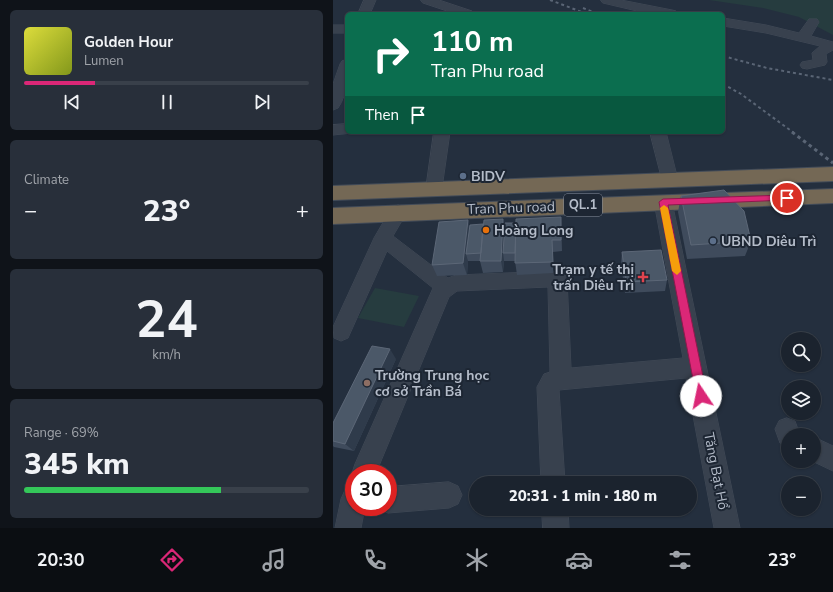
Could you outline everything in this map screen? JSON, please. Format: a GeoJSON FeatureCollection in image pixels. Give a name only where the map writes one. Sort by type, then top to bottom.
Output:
{"type":"FeatureCollection","features":[{"type":"Feature","properties":{"kind":"highway","name":"Tran Phu road"},"geometry":{"type":"LineString","coordinates":[[333,194],[434,188],[833,174]]}},
{"type":"Feature","properties":{"kind":"highway","name":"Tran Phu road"},"geometry":{"type":"LineString","coordinates":[[333,216],[398,212],[833,196]]}},
{"type":"Feature","properties":{"kind":"street"},"geometry":{"type":"LineString","coordinates":[[366,12],[370,0]]}},
{"type":"Feature","properties":{"kind":"street"},"geometry":{"type":"LineString","coordinates":[[430,0],[463,12]]}},
{"type":"Feature","properties":{"kind":"street"},"geometry":{"type":"LineString","coordinates":[[607,0],[660,12]]}},
{"type":"Feature","properties":{"kind":"street"},"geometry":{"type":"LineString","coordinates":[[725,22],[766,29],[831,46]]}},
{"type":"Feature","properties":{"kind":"street"},"geometry":{"type":"LineString","coordinates":[[805,38],[805,33],[813,22]]}},
{"type":"Feature","properties":{"kind":"street"},"geometry":{"type":"LineString","coordinates":[[333,29],[345,29]]}},
{"type":"Feature","properties":{"kind":"street"},"geometry":{"type":"LineString","coordinates":[[807,65],[820,62],[819,54],[831,46]]}},
{"type":"Feature","properties":{"kind":"street"},"geometry":{"type":"LineString","coordinates":[[333,105],[341,70]]}},
{"type":"Feature","properties":{"kind":"street"},"geometry":{"type":"LineString","coordinates":[[333,130],[345,129]]}},
{"type":"Feature","properties":{"kind":"street"},"geometry":{"type":"LineString","coordinates":[[434,188],[441,134]]}},
{"type":"Feature","properties":{"kind":"street"},"geometry":{"type":"LineString","coordinates":[[658,134],[670,180]]}},
{"type":"Feature","properties":{"kind":"street","name":"Tăng Bạt Hổ"},"geometry":{"type":"LineString","coordinates":[[663,202],[727,528]]}},
{"type":"Feature","properties":{"kind":"street"},"geometry":{"type":"LineString","coordinates":[[341,332],[383,238],[398,212]]}},
{"type":"Feature","properties":{"kind":"street"},"geometry":{"type":"LineString","coordinates":[[383,238],[446,287]]}},
{"type":"Feature","properties":{"kind":"street"},"geometry":{"type":"LineString","coordinates":[[368,464],[441,292],[446,287],[456,283],[557,279],[561,378]]}},
{"type":"Feature","properties":{"kind":"street"},"geometry":{"type":"LineString","coordinates":[[553,476],[548,387],[552,381],[561,378],[695,367]]}},
{"type":"Feature","properties":{"kind":"street"},"geometry":{"type":"LineString","coordinates":[[821,453],[833,460]]}},
{"type":"Feature","properties":{"kind":"street"},"geometry":{"type":"LineString","coordinates":[[397,499],[449,495]]}},
{"type":"Feature","properties":{"kind":"street"},"geometry":{"type":"LineString","coordinates":[[348,528],[351,516]]}},
{"type":"Feature","properties":{"kind":"street"},"geometry":{"type":"LineString","coordinates":[[555,516],[556,528]]}},
{"type":"Feature","properties":{"kind":"green space"},"geometry":{"type":"Polygon","coordinates":[[[709,0],[833,0],[833,35],[799,17],[763,8],[709,0]]]}},
{"type":"Feature","properties":{"kind":"green space"},"geometry":{"type":"Polygon","coordinates":[[[375,288],[419,296],[404,327],[358,318],[375,288]]]}},
{"type":"Feature","properties":{"kind":"building"},"geometry":{"type":"Polygon","coordinates":[[[724,190],[744,211],[751,241],[691,245],[681,196],[724,190]]]}},
{"type":"Feature","properties":{"kind":"building"},"geometry":{"type":"Polygon","coordinates":[[[561,217],[561,240],[552,240],[553,262],[515,263],[516,219],[561,217]]]}},
{"type":"Feature","properties":{"kind":"building"},"geometry":{"type":"Polygon","coordinates":[[[503,219],[501,261],[480,261],[484,220],[503,219]]]}},
{"type":"Feature","properties":{"kind":"building"},"geometry":{"type":"Polygon","coordinates":[[[468,220],[463,263],[432,265],[439,222],[468,220]]]}},
{"type":"Feature","properties":{"kind":"building"},"geometry":{"type":"Polygon","coordinates":[[[505,223],[516,223],[515,253],[503,253],[505,223]]]}},
{"type":"Feature","properties":{"kind":"building"},"geometry":{"type":"Polygon","coordinates":[[[483,224],[481,253],[466,254],[470,225],[483,224]]]}},
{"type":"Feature","properties":{"kind":"building"},"geometry":{"type":"Polygon","coordinates":[[[661,250],[667,280],[626,282],[622,252],[661,250]]]}},
{"type":"Feature","properties":{"kind":"building"},"geometry":{"type":"Polygon","coordinates":[[[372,346],[390,349],[345,444],[333,441],[333,423],[372,346]]]}},
{"type":"Feature","properties":{"kind":"railway"},"geometry":{"type":"LineString","coordinates":[[550,0],[582,12]]}},
{"type":"Feature","properties":{"kind":"railway"},"geometry":{"type":"LineString","coordinates":[[583,8],[593,12]]}},
{"type":"Feature","properties":{"kind":"railway"},"geometry":{"type":"LineString","coordinates":[[725,57],[767,68],[833,80]]}},
{"type":"Feature","properties":{"kind":"railway"},"geometry":{"type":"LineString","coordinates":[[725,85],[741,94],[794,133]]}},
{"type":"Feature","properties":{"kind":"railway"},"geometry":{"type":"LineString","coordinates":[[792,132],[833,163]]}},
{"type":"Feature","properties":{"kind":"slow traffic"},"geometry":{"type":"LineString","coordinates":[[664,208],[677,271]]}},
{"type":"Feature","properties":{"kind":"place","name":"BIDV"},"geometry":{"type":"Point","coordinates":[463,176]}},
{"type":"Feature","properties":{"kind":"place","name":"Hoàng Long"},"geometry":{"type":"Point","coordinates":[486,230]}},
{"type":"Feature","properties":{"kind":"place","name":"UBND Diêu Trì"},"geometry":{"type":"Point","coordinates":[713,241]}},
{"type":"Feature","properties":{"kind":"place","name":"Trạm y tế thị trấn Diêu Trì"},"geometry":{"type":"Point","coordinates":[643,277]}},
{"type":"Feature","properties":{"kind":"place","name":"Trường Trung học cơ sở Trần Bá"},"geometry":{"type":"Point","coordinates":[367,383]}},
{"type":"Feature","properties":{"kind":"route"},"geometry":{"type":"LineString","coordinates":[[701,396],[663,202],[787,198]]}}]}
